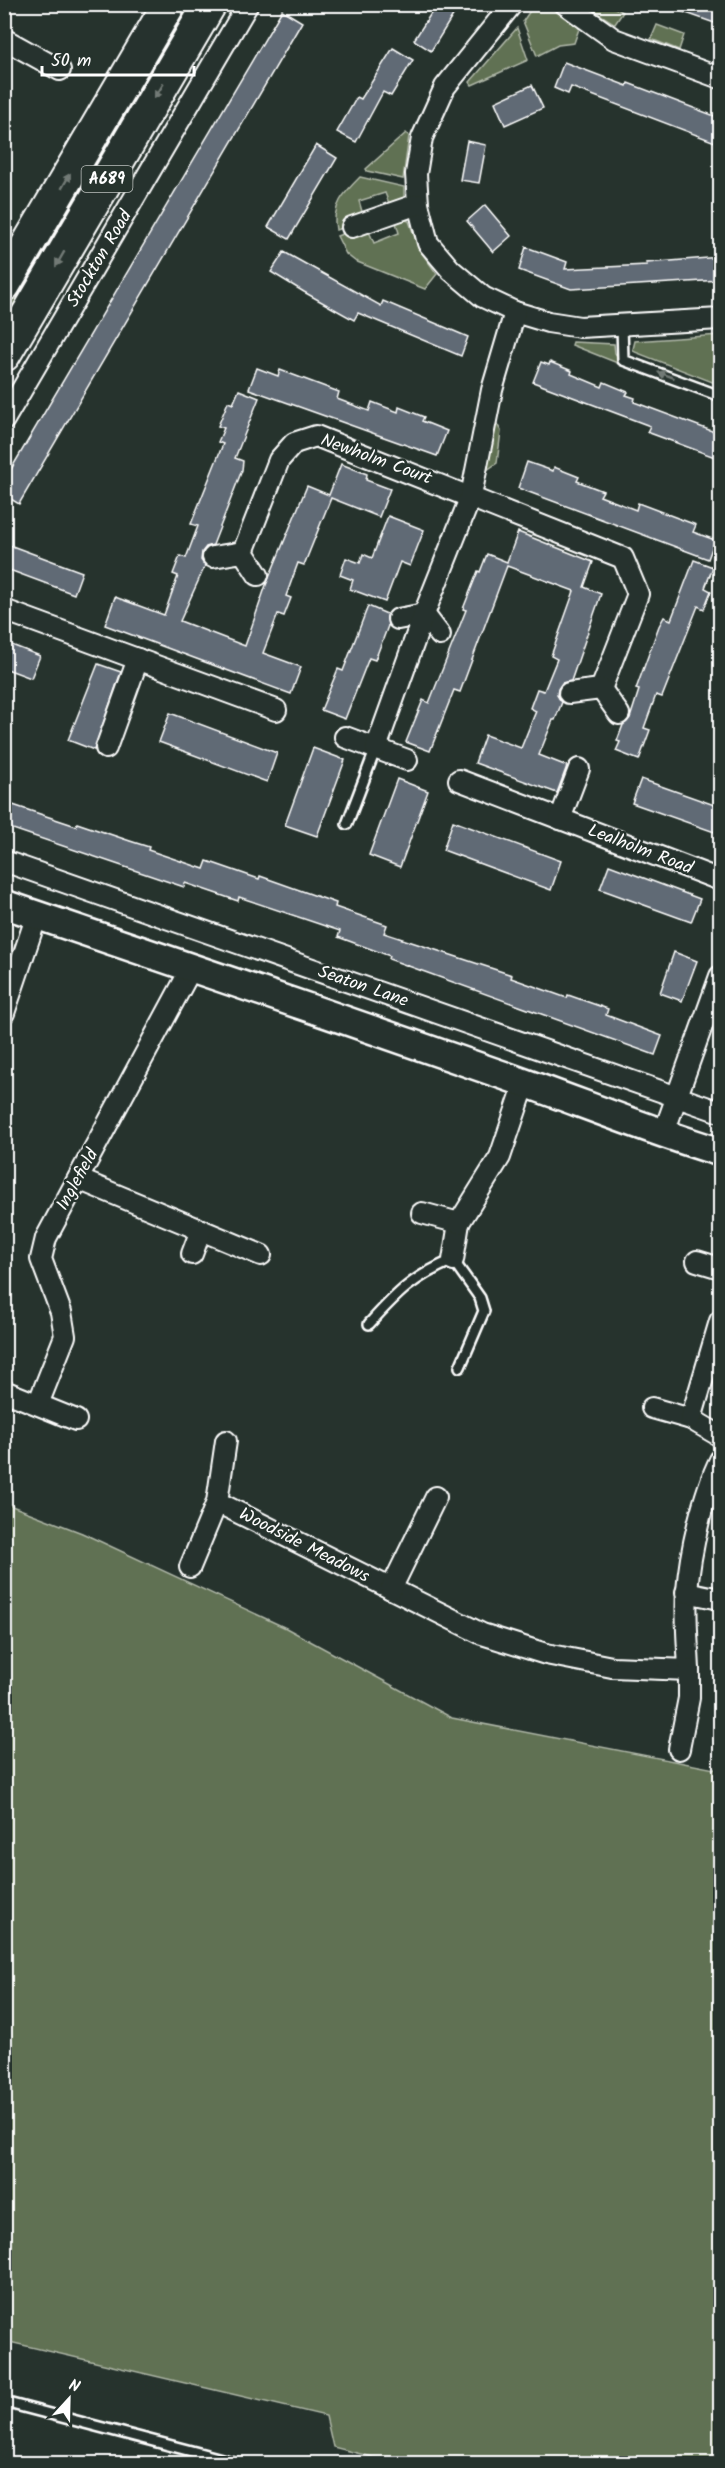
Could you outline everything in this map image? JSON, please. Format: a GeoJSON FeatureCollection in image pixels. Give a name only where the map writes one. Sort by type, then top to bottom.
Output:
{"type":"FeatureCollection","features":[{"type":"Feature","properties":{"kind":"highway","name":"A689"},"geometry":{"type":"LineString","coordinates":[[4,285],[169,4]]}},
{"type":"Feature","properties":{"kind":"highway","name":"Stockton Road"},"geometry":{"type":"LineString","coordinates":[[4,355],[210,4]]}},
{"type":"Feature","properties":{"kind":"main road","name":"Seaton Lane"},"geometry":{"type":"LineString","coordinates":[[4,904],[192,967],[525,1083],[663,1134],[720,1152]]}},
{"type":"Feature","properties":{"kind":"street","name":"Stockton Road"},"geometry":{"type":"LineString","coordinates":[[4,420],[248,4]]}},
{"type":"Feature","properties":{"kind":"street"},"geometry":{"type":"LineString","coordinates":[[512,4],[445,87],[422,138],[416,174],[418,204],[428,243],[451,270],[483,297],[514,312],[580,327],[720,319]]}},
{"type":"Feature","properties":{"kind":"street"},"geometry":{"type":"LineString","coordinates":[[565,4],[614,39],[720,78]]}},
{"type":"Feature","properties":{"kind":"street"},"geometry":{"type":"LineString","coordinates":[[4,39],[60,70]]}},
{"type":"Feature","properties":{"kind":"street"},"geometry":{"type":"LineString","coordinates":[[352,227],[418,204]]}},
{"type":"Feature","properties":{"kind":"street"},"geometry":{"type":"LineString","coordinates":[[376,748],[424,614],[471,496],[492,390],[514,312]]}},
{"type":"Feature","properties":{"kind":"street","name":"Newholm Court"},"geometry":{"type":"LineString","coordinates":[[243,552],[279,460],[294,443],[316,436],[624,558],[638,594],[601,689]]}},
{"type":"Feature","properties":{"kind":"street"},"geometry":{"type":"LineString","coordinates":[[213,558],[243,552],[258,575]]}},
{"type":"Feature","properties":{"kind":"street"},"geometry":{"type":"LineString","coordinates":[[4,610],[276,710]]}},
{"type":"Feature","properties":{"kind":"street"},"geometry":{"type":"LineString","coordinates":[[398,619],[424,614]]}},
{"type":"Feature","properties":{"kind":"street"},"geometry":{"type":"LineString","coordinates":[[424,614],[440,635]]}},
{"type":"Feature","properties":{"kind":"street"},"geometry":{"type":"LineString","coordinates":[[106,748],[138,659]]}},
{"type":"Feature","properties":{"kind":"street"},"geometry":{"type":"LineString","coordinates":[[569,693],[601,689],[619,714]]}},
{"type":"Feature","properties":{"kind":"street"},"geometry":{"type":"LineString","coordinates":[[345,737],[407,760]]}},
{"type":"Feature","properties":{"kind":"street"},"geometry":{"type":"LineString","coordinates":[[560,819],[579,769]]}},
{"type":"Feature","properties":{"kind":"street","name":"Lealholm Road"},"geometry":{"type":"LineString","coordinates":[[459,780],[720,880]]}},
{"type":"Feature","properties":{"kind":"street","name":"Seaton Lane"},"geometry":{"type":"LineString","coordinates":[[4,861],[720,1112]]}},
{"type":"Feature","properties":{"kind":"street"},"geometry":{"type":"LineString","coordinates":[[4,1013],[37,915]]}},
{"type":"Feature","properties":{"kind":"street","name":"Inglefield"},"geometry":{"type":"LineString","coordinates":[[38,1404],[65,1336],[61,1312],[41,1259],[46,1238],[192,967]]}},
{"type":"Feature","properties":{"kind":"street"},"geometry":{"type":"LineString","coordinates":[[663,1134],[720,976]]}},
{"type":"Feature","properties":{"kind":"street"},"geometry":{"type":"LineString","coordinates":[[453,1260],[459,1223],[501,1157],[525,1083]]}},
{"type":"Feature","properties":{"kind":"street"},"geometry":{"type":"LineString","coordinates":[[78,1179],[261,1255]]}},
{"type":"Feature","properties":{"kind":"street"},"geometry":{"type":"LineString","coordinates":[[422,1213],[459,1223]]}},
{"type":"Feature","properties":{"kind":"street"},"geometry":{"type":"LineString","coordinates":[[192,1254],[201,1230]]}},
{"type":"Feature","properties":{"kind":"street"},"geometry":{"type":"LineString","coordinates":[[698,1261],[720,1268]]}},
{"type":"Feature","properties":{"kind":"street"},"geometry":{"type":"LineString","coordinates":[[691,1419],[720,1322]]}},
{"type":"Feature","properties":{"kind":"street"},"geometry":{"type":"LineString","coordinates":[[4,1391],[76,1420]]}},
{"type":"Feature","properties":{"kind":"street"},"geometry":{"type":"LineString","coordinates":[[652,1408],[691,1419],[720,1436]]}},
{"type":"Feature","properties":{"kind":"street","name":"Woodside Meadows"},"geometry":{"type":"LineString","coordinates":[[190,1567],[217,1502],[226,1441]]}},
{"type":"Feature","properties":{"kind":"street"},"geometry":{"type":"LineString","coordinates":[[679,1749],[689,1698],[686,1592],[704,1503],[720,1460]]}},
{"type":"Feature","properties":{"kind":"street","name":"Woodside Meadows"},"geometry":{"type":"LineString","coordinates":[[391,1589],[436,1497]]}},
{"type":"Feature","properties":{"kind":"street","name":"Woodside Meadows"},"geometry":{"type":"LineString","coordinates":[[217,1502],[482,1634],[546,1654],[612,1667],[688,1670]]}},
{"type":"Feature","properties":{"kind":"street"},"geometry":{"type":"LineString","coordinates":[[686,1592],[720,1599]]}},
{"type":"Feature","properties":{"kind":"lane"},"geometry":{"type":"LineString","coordinates":[[622,325],[623,360],[720,396]]}},
{"type":"Feature","properties":{"kind":"lane"},"geometry":{"type":"LineString","coordinates":[[347,824],[376,748]]}},
{"type":"Feature","properties":{"kind":"lane"},"geometry":{"type":"LineString","coordinates":[[369,1324],[396,1294],[424,1272],[453,1260],[480,1298],[484,1311],[460,1367]]}},
{"type":"Feature","properties":{"kind":"lane"},"geometry":{"type":"LineString","coordinates":[[4,2402],[241,2463]]}},
{"type":"Feature","properties":{"kind":"green space"},"geometry":{"type":"Polygon","coordinates":[[[184,5],[200,5],[61,237],[53,231],[184,5]]]}},
{"type":"Feature","properties":{"kind":"green space"},"geometry":{"type":"Polygon","coordinates":[[[534,5],[554,6],[580,26],[574,43],[558,45],[537,56],[523,21],[534,5]]]}},
{"type":"Feature","properties":{"kind":"green space"},"geometry":{"type":"Polygon","coordinates":[[[585,5],[609,5],[623,12],[615,24],[585,5]]]}},
{"type":"Feature","properties":{"kind":"green space"},"geometry":{"type":"Polygon","coordinates":[[[657,25],[684,35],[679,50],[651,39],[657,25]]]}},
{"type":"Feature","properties":{"kind":"green space"},"geometry":{"type":"Polygon","coordinates":[[[517,28],[528,60],[472,85],[470,82],[517,28]]]}},
{"type":"Feature","properties":{"kind":"green space"},"geometry":{"type":"Polygon","coordinates":[[[406,133],[409,136],[403,179],[367,171],[366,169],[406,133]]]}},
{"type":"Feature","properties":{"kind":"green space"},"geometry":{"type":"Polygon","coordinates":[[[360,177],[404,187],[404,198],[390,206],[385,193],[359,201],[363,215],[350,225],[336,230],[337,207],[344,194],[360,177]]]}},
{"type":"Feature","properties":{"kind":"green space"},"geometry":{"type":"Polygon","coordinates":[[[395,219],[409,221],[419,249],[437,274],[425,289],[355,261],[346,254],[337,236],[353,230],[368,229],[374,243],[399,233],[395,219]]]}},
{"type":"Feature","properties":{"kind":"green space"},"geometry":{"type":"Polygon","coordinates":[[[39,255],[45,258],[5,337],[5,309],[35,257],[39,255]]]}},
{"type":"Feature","properties":{"kind":"green space"},"geometry":{"type":"Polygon","coordinates":[[[720,335],[720,385],[635,352],[633,349],[635,341],[720,335]]]}},
{"type":"Feature","properties":{"kind":"green space"},"geometry":{"type":"Polygon","coordinates":[[[573,342],[614,344],[615,353],[621,362],[620,364],[572,345],[573,342]]]}},
{"type":"Feature","properties":{"kind":"green space"},"geometry":{"type":"Polygon","coordinates":[[[494,419],[501,431],[497,463],[487,470],[494,419]]]}},
{"type":"Feature","properties":{"kind":"green space"},"geometry":{"type":"Polygon","coordinates":[[[4,1503],[82,1533],[286,1628],[452,1718],[720,1770],[720,2463],[400,2464],[333,2447],[326,2416],[5,2341],[4,1503]]]}},
{"type":"Feature","properties":{"kind":"building"},"geometry":{"type":"Polygon","coordinates":[[[437,4],[460,4],[431,51],[414,40],[437,4]]]}},
{"type":"Feature","properties":{"kind":"building"},"geometry":{"type":"Polygon","coordinates":[[[670,4],[720,4],[720,25],[669,7],[670,4]]]}},
{"type":"Feature","properties":{"kind":"building"},"geometry":{"type":"Polygon","coordinates":[[[282,10],[302,22],[19,504],[4,495],[4,481],[282,10]]]}},
{"type":"Feature","properties":{"kind":"building"},"geometry":{"type":"Polygon","coordinates":[[[393,48],[413,60],[391,96],[383,92],[356,142],[337,132],[357,97],[361,99],[393,48]]]}},
{"type":"Feature","properties":{"kind":"building"},"geometry":{"type":"Polygon","coordinates":[[[564,62],[627,86],[628,83],[720,118],[720,144],[571,87],[568,94],[554,88],[564,62]]]}},
{"type":"Feature","properties":{"kind":"building"},"geometry":{"type":"Polygon","coordinates":[[[532,85],[543,108],[505,125],[495,102],[532,85]]]}},
{"type":"Feature","properties":{"kind":"building"},"geometry":{"type":"Polygon","coordinates":[[[467,141],[486,145],[479,183],[460,180],[467,141]]]}},
{"type":"Feature","properties":{"kind":"building"},"geometry":{"type":"Polygon","coordinates":[[[316,145],[337,158],[289,239],[268,227],[316,145]]]}},
{"type":"Feature","properties":{"kind":"building"},"geometry":{"type":"Polygon","coordinates":[[[485,205],[511,236],[493,252],[467,221],[485,205]]]}},
{"type":"Feature","properties":{"kind":"building"},"geometry":{"type":"Polygon","coordinates":[[[526,247],[567,262],[565,269],[647,265],[646,263],[720,257],[720,280],[571,289],[519,270],[526,247]]]}},
{"type":"Feature","properties":{"kind":"building"},"geometry":{"type":"Polygon","coordinates":[[[284,252],[381,306],[383,301],[468,337],[461,356],[358,313],[354,320],[304,292],[271,272],[284,252]]]}},
{"type":"Feature","properties":{"kind":"building"},"geometry":{"type":"Polygon","coordinates":[[[541,362],[549,365],[550,362],[572,371],[571,374],[602,387],[604,382],[628,392],[626,395],[635,398],[634,402],[720,434],[720,459],[647,432],[650,426],[533,382],[541,362]]]}},
{"type":"Feature","properties":{"kind":"building"},"geometry":{"type":"Polygon","coordinates":[[[257,368],[278,376],[280,370],[339,392],[337,399],[369,411],[372,402],[398,412],[399,407],[424,417],[422,421],[447,431],[437,456],[249,389],[257,368]]]}},
{"type":"Feature","properties":{"kind":"building"},"geometry":{"type":"Polygon","coordinates":[[[239,390],[259,398],[235,458],[243,461],[242,470],[213,545],[206,547],[202,552],[201,560],[205,566],[180,621],[245,646],[266,585],[307,486],[329,495],[341,464],[367,474],[366,480],[390,489],[379,517],[331,498],[304,565],[298,563],[286,596],[291,598],[284,616],[278,614],[263,653],[301,667],[291,694],[105,625],[115,597],[164,615],[178,576],[173,574],[180,556],[186,558],[198,526],[191,524],[223,444],[218,442],[224,428],[218,426],[228,402],[233,404],[239,390]]]}},
{"type":"Feature","properties":{"kind":"building"},"geometry":{"type":"Polygon","coordinates":[[[527,462],[553,471],[554,467],[579,477],[577,481],[603,491],[600,496],[636,510],[638,503],[696,525],[693,532],[715,540],[708,559],[518,488],[527,462]]]}},
{"type":"Feature","properties":{"kind":"building"},"geometry":{"type":"Polygon","coordinates":[[[388,516],[424,530],[410,566],[400,562],[385,602],[350,589],[353,580],[340,575],[346,558],[360,563],[363,554],[372,558],[388,516]]]}},
{"type":"Feature","properties":{"kind":"building"},"geometry":{"type":"Polygon","coordinates":[[[518,532],[593,562],[584,587],[601,594],[571,681],[562,683],[558,689],[557,695],[562,702],[539,755],[567,766],[557,793],[475,763],[485,735],[521,748],[536,711],[530,708],[537,689],[544,691],[557,659],[551,656],[574,591],[507,566],[460,692],[454,690],[430,751],[406,742],[423,700],[429,703],[466,610],[463,609],[487,554],[507,562],[518,532]]]}},
{"type":"Feature","properties":{"kind":"building"},"geometry":{"type":"Polygon","coordinates":[[[4,543],[82,572],[74,594],[4,568],[4,543]]]}},
{"type":"Feature","properties":{"kind":"building"},"geometry":{"type":"Polygon","coordinates":[[[694,560],[713,567],[705,588],[711,591],[704,609],[698,606],[662,697],[656,695],[644,728],[650,730],[639,760],[616,751],[620,742],[617,741],[623,725],[630,718],[639,690],[636,689],[659,626],[664,617],[671,620],[694,560]]]}},
{"type":"Feature","properties":{"kind":"building"},"geometry":{"type":"Polygon","coordinates":[[[368,606],[387,614],[388,626],[375,660],[369,658],[345,719],[321,710],[338,669],[343,671],[368,606]]]}},
{"type":"Feature","properties":{"kind":"building"},"geometry":{"type":"Polygon","coordinates":[[[4,642],[40,656],[31,678],[4,668],[4,642]]]}},
{"type":"Feature","properties":{"kind":"building"},"geometry":{"type":"Polygon","coordinates":[[[98,664],[121,672],[94,750],[68,740],[98,664]]]}},
{"type":"Feature","properties":{"kind":"building"},"geometry":{"type":"Polygon","coordinates":[[[170,713],[277,753],[267,782],[159,742],[170,713]]]}},
{"type":"Feature","properties":{"kind":"building"},"geometry":{"type":"Polygon","coordinates":[[[313,748],[345,760],[317,836],[285,825],[313,748]]]}},
{"type":"Feature","properties":{"kind":"building"},"geometry":{"type":"Polygon","coordinates":[[[397,779],[428,791],[400,867],[369,855],[397,779]]]}},
{"type":"Feature","properties":{"kind":"building"},"geometry":{"type":"Polygon","coordinates":[[[641,779],[720,807],[720,834],[632,803],[641,779]]]}},
{"type":"Feature","properties":{"kind":"building"},"geometry":{"type":"Polygon","coordinates":[[[4,802],[149,847],[148,850],[204,869],[207,861],[259,879],[260,876],[336,903],[335,907],[387,925],[384,933],[512,975],[511,978],[567,998],[568,995],[608,1009],[606,1015],[662,1036],[655,1055],[389,959],[390,956],[338,937],[340,931],[239,897],[238,901],[185,883],[184,887],[4,826],[4,802]]]}},
{"type":"Feature","properties":{"kind":"building"},"geometry":{"type":"Polygon","coordinates":[[[453,821],[561,861],[551,890],[443,850],[453,821]]]}},
{"type":"Feature","properties":{"kind":"building"},"geometry":{"type":"Polygon","coordinates":[[[609,865],[700,899],[691,922],[600,889],[609,865]]]}},
{"type":"Feature","properties":{"kind":"building"},"geometry":{"type":"Polygon","coordinates":[[[674,952],[697,961],[682,1001],[660,993],[674,952]]]}}]}
